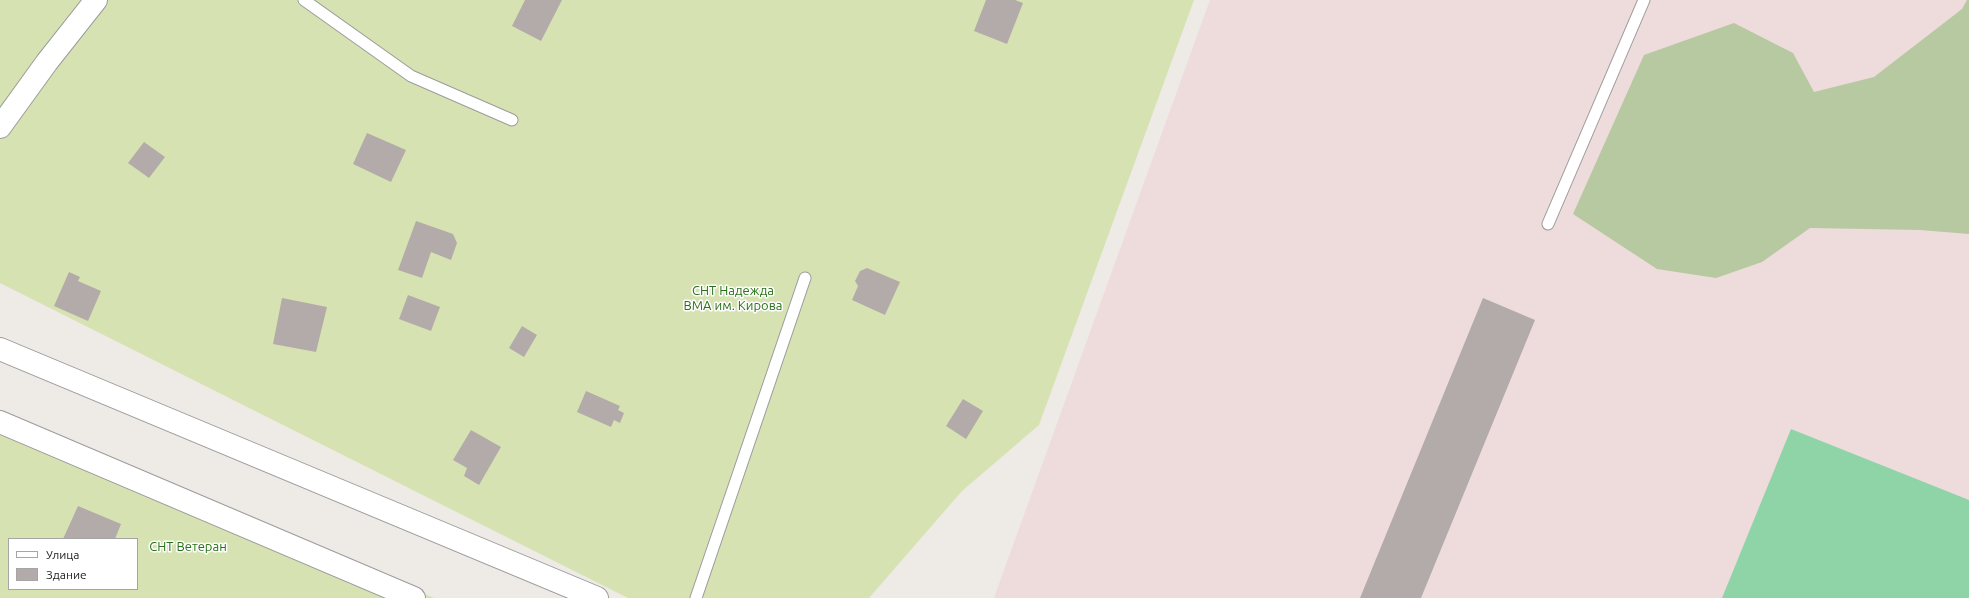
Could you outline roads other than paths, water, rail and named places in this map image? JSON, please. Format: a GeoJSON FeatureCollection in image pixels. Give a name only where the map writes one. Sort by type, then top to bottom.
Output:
{"type":"FeatureCollection","features":[{"type":"Feature","properties":{"kind":"street"},"geometry":{"type":"LineString","coordinates":[[0,126],[47,62],[96,0]]}},
{"type":"Feature","properties":{"kind":"street"},"geometry":{"type":"LineString","coordinates":[[0,349],[597,598]]}},
{"type":"Feature","properties":{"kind":"street"},"geometry":{"type":"LineString","coordinates":[[0,422],[414,598]]}},
{"type":"Feature","properties":{"kind":"lane"},"geometry":{"type":"LineString","coordinates":[[304,0],[411,76],[512,120]]}},
{"type":"Feature","properties":{"kind":"lane"},"geometry":{"type":"LineString","coordinates":[[1548,224],[1644,0]]}},
{"type":"Feature","properties":{"kind":"lane"},"geometry":{"type":"LineString","coordinates":[[696,598],[805,278]]}},
{"type":"Feature","properties":{"kind":"park label","name":"СНТ Надежда ВМА им. Кирова"},"geometry":{"type":"Point","coordinates":[733,298]}},
{"type":"Feature","properties":{"kind":"park label","name":"СНТ Ветеран"},"geometry":{"type":"Point","coordinates":[188,547]}}]}
